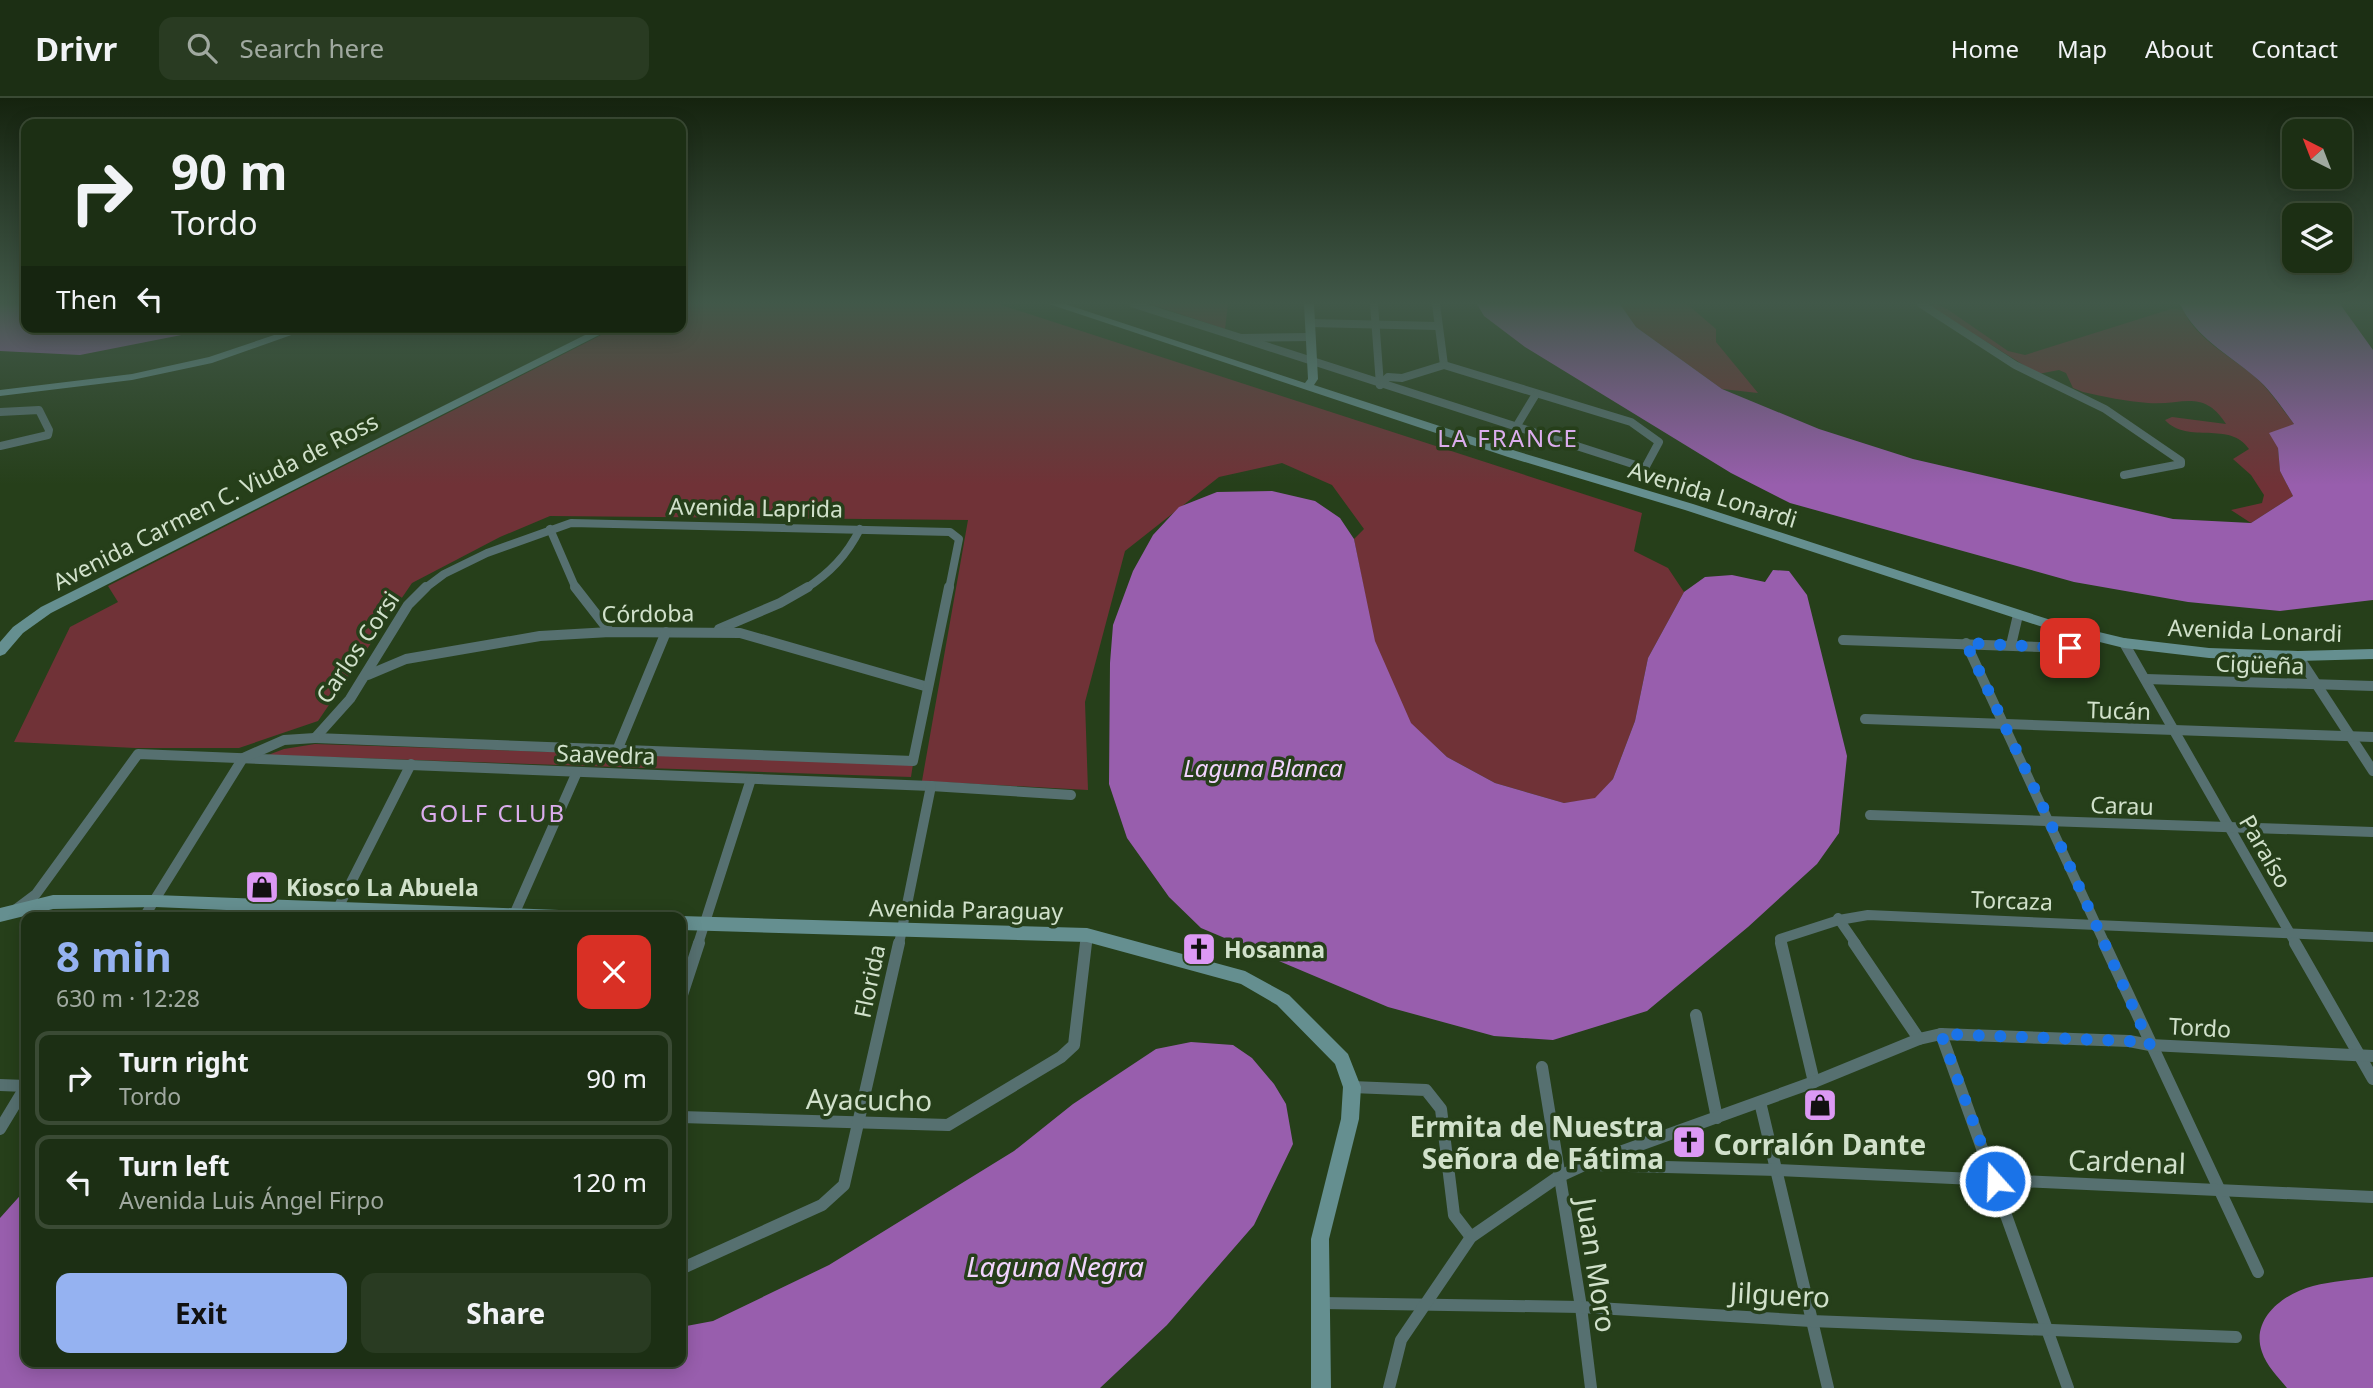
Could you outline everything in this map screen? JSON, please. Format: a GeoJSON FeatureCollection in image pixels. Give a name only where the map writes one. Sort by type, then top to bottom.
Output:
{"type":"FeatureCollection","features":[{"type":"Feature","properties":{"kind":"street"},"geometry":{"type":"LineString","coordinates":[[0,393],[132,377],[192,364]]}},
{"type":"Feature","properties":{"kind":"street","name":"Avenida Carmen C. Viuda de Ross"},"geometry":{"type":"LineString","coordinates":[[0,651],[18,630],[46,610],[536,364]]}},
{"type":"Feature","properties":{"kind":"street","name":"Avenida Lonardi"},"geometry":{"type":"LineString","coordinates":[[1240,364],[1512,454],[1966,596],[2018,615],[2124,643],[2209,653],[2298,656],[2373,654]]}},
{"type":"Feature","properties":{"kind":"street"},"geometry":{"type":"LineString","coordinates":[[1308,386],[1313,379],[1312,364]]}},
{"type":"Feature","properties":{"kind":"street"},"geometry":{"type":"LineString","coordinates":[[1316,364],[1380,385],[1399,391],[1645,468],[1659,442],[1631,422],[1444,365],[1402,378],[1388,377],[1380,385]]}},
{"type":"Feature","properties":{"kind":"street"},"geometry":{"type":"LineString","coordinates":[[1379,364],[1380,385]]}},
{"type":"Feature","properties":{"kind":"street"},"geometry":{"type":"LineString","coordinates":[[2014,364],[2105,409],[2181,461],[2181,464],[2124,475]]}},
{"type":"Feature","properties":{"kind":"street"},"geometry":{"type":"LineString","coordinates":[[1399,391],[1402,378]]}},
{"type":"Feature","properties":{"kind":"street"},"geometry":{"type":"LineString","coordinates":[[1516,427],[1536,394]]}},
{"type":"Feature","properties":{"kind":"street"},"geometry":{"type":"LineString","coordinates":[[0,412],[39,410],[49,430],[48,435],[38,439],[0,446]]}},
{"type":"Feature","properties":{"kind":"street","name":"Avenida Laprida"},"geometry":{"type":"LineString","coordinates":[[550,529],[571,523],[950,531],[959,540],[928,687]]}},
{"type":"Feature","properties":{"kind":"street"},"geometry":{"type":"LineString","coordinates":[[550,529],[574,586],[610,632]]}},
{"type":"Feature","properties":{"kind":"street","name":"Carlos Corsi"},"geometry":{"type":"LineString","coordinates":[[315,738],[334,720],[368,676],[411,602],[424,588],[505,546],[550,529]]}},
{"type":"Feature","properties":{"kind":"street"},"geometry":{"type":"LineString","coordinates":[[715,631],[775,606],[821,579],[855,543],[860,529]]}},
{"type":"Feature","properties":{"kind":"street"},"geometry":{"type":"LineString","coordinates":[[2011,645],[2018,615]]}},
{"type":"Feature","properties":{"kind":"street","name":"Córdoba"},"geometry":{"type":"LineString","coordinates":[[368,676],[406,659],[540,636],[715,631],[740,633],[928,687]]}},
{"type":"Feature","properties":{"kind":"street"},"geometry":{"type":"LineString","coordinates":[[618,748],[666,632]]}},
{"type":"Feature","properties":{"kind":"street"},"geometry":{"type":"LineString","coordinates":[[1843,640],[2070,648]]}},
{"type":"Feature","properties":{"kind":"street"},"geometry":{"type":"LineString","coordinates":[[1966,643],[2150,1045],[2258,1272]]}},
{"type":"Feature","properties":{"kind":"street","name":"Paraíso"},"geometry":{"type":"LineString","coordinates":[[2124,643],[2373,1079]]}},
{"type":"Feature","properties":{"kind":"street"},"geometry":{"type":"LineString","coordinates":[[2298,656],[2373,771]]}},
{"type":"Feature","properties":{"kind":"street","name":"Cigüeña"},"geometry":{"type":"LineString","coordinates":[[2146,680],[2373,686]]}},
{"type":"Feature","properties":{"kind":"street","name":"Saavedra"},"geometry":{"type":"LineString","coordinates":[[243,758],[284,740],[315,738],[913,761],[928,687]]}},
{"type":"Feature","properties":{"kind":"street","name":"Tucán"},"geometry":{"type":"LineString","coordinates":[[1865,719],[2373,737]]}},
{"type":"Feature","properties":{"kind":"street","name":"Saavedra"},"geometry":{"type":"LineString","coordinates":[[6,913],[37,894],[138,754],[1071,794]]}},
{"type":"Feature","properties":{"kind":"street"},"geometry":{"type":"LineString","coordinates":[[147,912],[243,758]]}},
{"type":"Feature","properties":{"kind":"street"},"geometry":{"type":"LineString","coordinates":[[338,908],[411,764]]}},
{"type":"Feature","properties":{"kind":"street"},"geometry":{"type":"LineString","coordinates":[[516,912],[577,772]]}},
{"type":"Feature","properties":{"kind":"street"},"geometry":{"type":"LineString","coordinates":[[686,983],[751,779]]}},
{"type":"Feature","properties":{"kind":"street","name":"Florida"},"geometry":{"type":"LineString","coordinates":[[686,1267],[822,1205],[844,1185],[902,930],[931,786]]}},
{"type":"Feature","properties":{"kind":"street","name":"Carau"},"geometry":{"type":"LineString","coordinates":[[1870,815],[2373,832]]}},
{"type":"Feature","properties":{"kind":"street"},"geometry":{"type":"LineString","coordinates":[[6,913],[53,902],[155,901],[426,912]]}},
{"type":"Feature","properties":{"kind":"street","name":"Torcaza"},"geometry":{"type":"LineString","coordinates":[[1814,1082],[1780,939],[1838,918],[1874,913],[1900,917],[2373,937]]}},
{"type":"Feature","properties":{"kind":"street"},"geometry":{"type":"LineString","coordinates":[[1838,918],[1919,1039]]}},
{"type":"Feature","properties":{"kind":"street","name":"Avenida Paraguay"},"geometry":{"type":"LineString","coordinates":[[686,923],[1087,934],[1245,978],[1283,1000],[1317,1031],[1342,1059],[1352,1087]]}},
{"type":"Feature","properties":{"kind":"street","name":"Ayacucho"},"geometry":{"type":"LineString","coordinates":[[686,1117],[948,1125],[1061,1057],[1074,1045],[1087,934]]}},
{"type":"Feature","properties":{"kind":"street"},"geometry":{"type":"LineString","coordinates":[[1696,1015],[1717,1118]]}},
{"type":"Feature","properties":{"kind":"street"},"geometry":{"type":"LineString","coordinates":[[1941,1034],[2068,1388]]}},
{"type":"Feature","properties":{"kind":"street","name":"Tordo"},"geometry":{"type":"LineString","coordinates":[[1471,1237],[1558,1177],[1584,1165],[1814,1082],[1919,1039],[1941,1034],[2129,1041],[2150,1045],[2373,1056]]}},
{"type":"Feature","properties":{"kind":"street","name":"Juan Moro"},"geometry":{"type":"LineString","coordinates":[[1542,1067],[1581,1307],[1591,1388]]}},
{"type":"Feature","properties":{"kind":"street"},"geometry":{"type":"LineString","coordinates":[[0,1085],[21,1086]]}},
{"type":"Feature","properties":{"kind":"street"},"geometry":{"type":"LineString","coordinates":[[1321,1388],[1320,1239],[1350,1119],[1352,1087],[1426,1090],[1441,1109],[1454,1215],[1471,1237],[1401,1340],[1389,1388]]}},
{"type":"Feature","properties":{"kind":"street"},"geometry":{"type":"LineString","coordinates":[[0,1129],[21,1094]]}},
{"type":"Feature","properties":{"kind":"street"},"geometry":{"type":"LineString","coordinates":[[1760,1102],[1828,1388]]}},
{"type":"Feature","properties":{"kind":"street","name":"Cardenal"},"geometry":{"type":"LineString","coordinates":[[1584,1165],[1777,1170],[2373,1197]]}},
{"type":"Feature","properties":{"kind":"street","name":"Jilguero"},"geometry":{"type":"LineString","coordinates":[[1322,1303],[1424,1307],[1450,1304],[1581,1307],[1811,1321],[2236,1337]]}},
{"type":"Feature","properties":{"kind":"shaded area"},"geometry":{"type":"Polygon","coordinates":[[[544,364],[1183,364],[1642,513],[1634,551],[1668,568],[1684,592],[1648,658],[1635,721],[1613,779],[1595,799],[1564,803],[1495,783],[1447,757],[1410,723],[1374,641],[1354,539],[1364,529],[1332,485],[1282,463],[1219,477],[1125,551],[1085,702],[1088,790],[922,781],[968,520],[550,516],[500,537],[412,583],[318,721],[239,748],[135,748],[14,742],[70,627],[118,602],[108,586],[544,364]]]}},
{"type":"Feature","properties":{"kind":"shaded area"},"geometry":{"type":"Polygon","coordinates":[[[1688,364],[1734,364],[1758,393],[1722,389],[1688,364]]]}},
{"type":"Feature","properties":{"kind":"shaded area"},"geometry":{"type":"Polygon","coordinates":[[[2022,364],[2239,364],[2271,394],[2294,424],[2278,448],[2280,471],[2293,496],[2251,523],[2231,510],[2262,503],[2264,495],[2251,475],[2233,459],[2249,449],[2241,440],[2231,436],[2185,431],[2165,420],[2172,417],[2226,424],[2209,406],[2191,401],[2160,403],[2115,399],[2073,388],[2066,373],[2059,370],[2038,374],[2022,364]]]}},
{"type":"Feature","properties":{"kind":"shaded area"},"geometry":{"type":"Polygon","coordinates":[[[315,744],[913,764],[911,777],[268,755],[284,749],[315,744]]]}},
{"type":"Feature","properties":{"kind":"water"},"geometry":{"type":"Polygon","coordinates":[[[1553,364],[1688,364],[1722,389],[1819,429],[1913,459],[2173,519],[2251,523],[2293,496],[2280,471],[2278,448],[2269,433],[2294,424],[2276,399],[2238,364],[2373,364],[2373,600],[2280,611],[2188,602],[2074,582],[1790,503],[1731,473],[1553,364]]]}},
{"type":"Feature","properties":{"kind":"water","name":"Laguna Blanca"},"geometry":{"type":"Polygon","coordinates":[[[1272,491],[1315,501],[1340,518],[1354,539],[1375,641],[1411,723],[1447,757],[1495,783],[1564,803],[1595,798],[1613,779],[1635,721],[1648,658],[1684,592],[1705,577],[1732,575],[1765,582],[1773,570],[1789,571],[1807,595],[1847,756],[1839,833],[1817,864],[1748,927],[1647,1011],[1553,1040],[1494,1036],[1388,1007],[1201,928],[1169,897],[1127,838],[1109,784],[1113,625],[1133,571],[1153,535],[1179,507],[1217,492],[1272,491]]]}},
{"type":"Feature","properties":{"kind":"water","name":"Laguna Negra"},"geometry":{"type":"Polygon","coordinates":[[[1191,1042],[1233,1045],[1252,1058],[1274,1084],[1286,1104],[1293,1144],[1254,1225],[1167,1325],[1100,1388],[0,1388],[0,1218],[21,1195],[21,1367],[686,1367],[686,1326],[713,1321],[829,1265],[1014,1151],[1073,1104],[1156,1049],[1191,1042]]]}},
{"type":"Feature","properties":{"kind":"water"},"geometry":{"type":"Polygon","coordinates":[[[2373,1277],[2373,1388],[2287,1388],[2266,1362],[2262,1352],[2261,1328],[2265,1318],[2281,1301],[2302,1289],[2373,1277]]]}},
{"type":"Feature","properties":{"kind":"place","name":"Kiosco La Abuela"},"geometry":{"type":"Point","coordinates":[262,887]}},
{"type":"Feature","properties":{"kind":"place","name":"Hosanna"},"geometry":{"type":"Point","coordinates":[1199,949]}},
{"type":"Feature","properties":{"kind":"place","name":"Corralón Dante"},"geometry":{"type":"Point","coordinates":[1820,1105]}},
{"type":"Feature","properties":{"kind":"place","name":"Ermita de Nuestra Señora de Fátima"},"geometry":{"type":"Point","coordinates":[1689,1142]}},
{"type":"Feature","properties":{"kind":"district","name":"LA FRANCE"},"geometry":{"type":"Point","coordinates":[1508,437]}},
{"type":"Feature","properties":{"kind":"district","name":"GOLF CLUB"},"geometry":{"type":"Point","coordinates":[493,812]}},
{"type":"Feature","properties":{"kind":"route"},"geometry":{"type":"LineString","coordinates":[[1995,1181],[1941,1034],[2129,1041],[2150,1045],[1966,643],[2070,648]]}}]}
